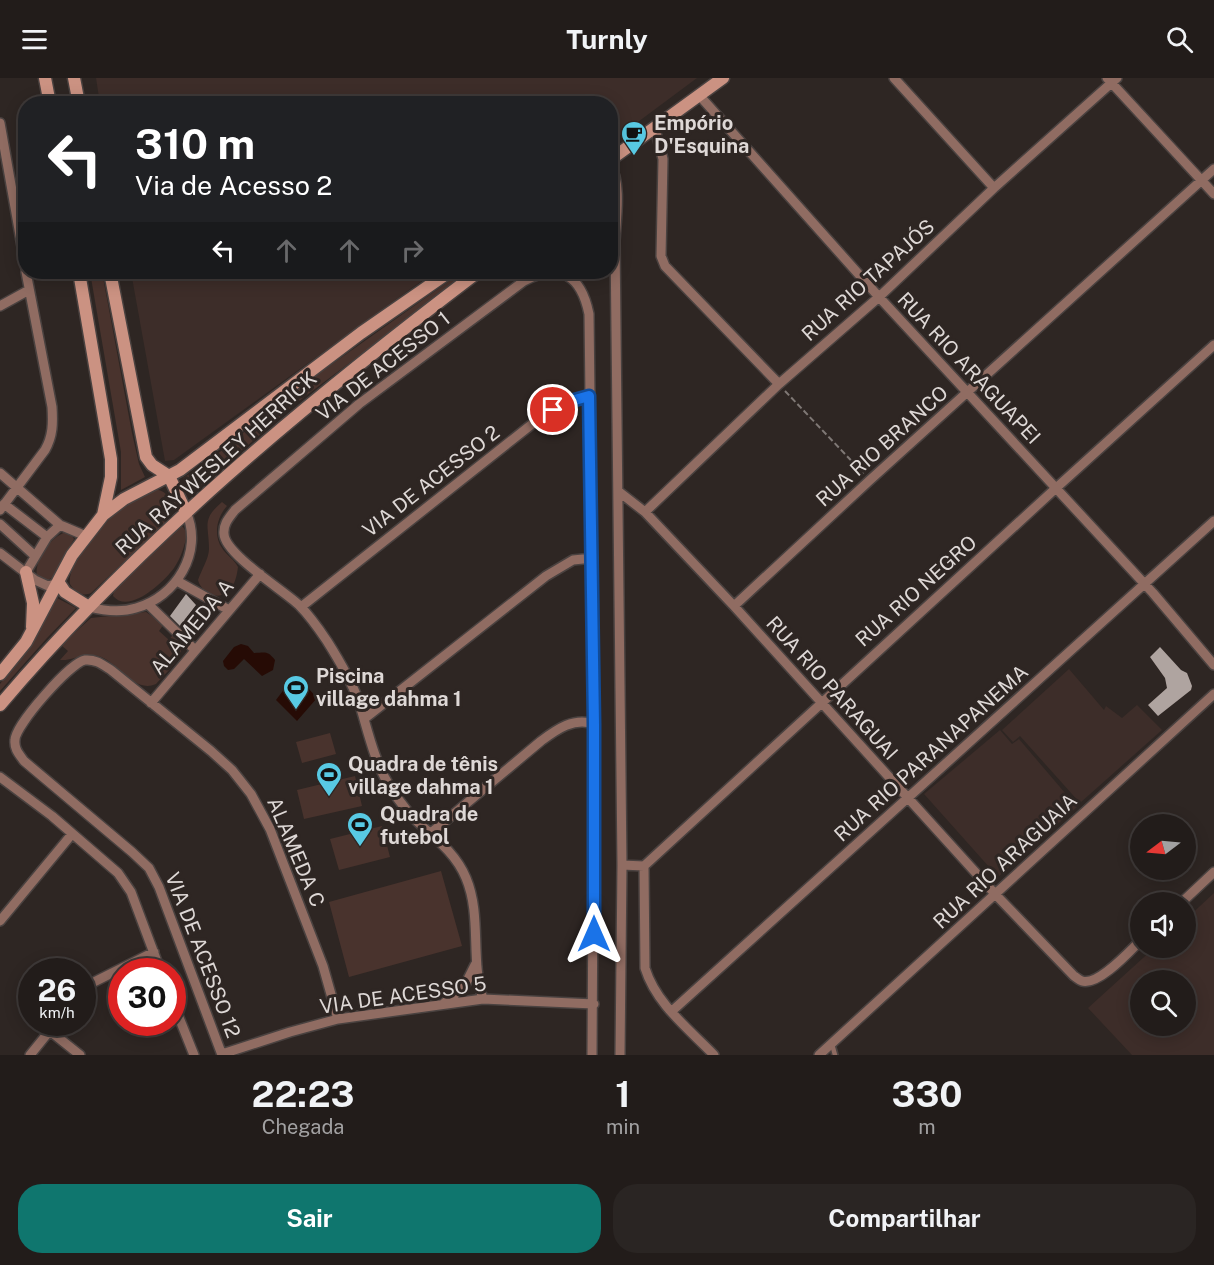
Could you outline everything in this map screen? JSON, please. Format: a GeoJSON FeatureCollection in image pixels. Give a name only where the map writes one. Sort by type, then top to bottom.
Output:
{"type":"FeatureCollection","features":[{"type":"Feature","properties":{"kind":"street"},"geometry":{"type":"LineString","coordinates":[[45,78],[48,96]]}},
{"type":"Feature","properties":{"kind":"street"},"geometry":{"type":"LineString","coordinates":[[74,78],[77,96]]}},
{"type":"Feature","properties":{"kind":"street"},"geometry":{"type":"LineString","coordinates":[[618,154],[723,78]]}},
{"type":"Feature","properties":{"kind":"street"},"geometry":{"type":"LineString","coordinates":[[894,78],[994,188]]}},
{"type":"Feature","properties":{"kind":"street"},"geometry":{"type":"LineString","coordinates":[[1112,80],[1214,194]]}},
{"type":"Feature","properties":{"kind":"street","name":"RUA RIO TAPAJÓS"},"geometry":{"type":"LineString","coordinates":[[645,512],[779,384],[879,297],[1112,80]]}},
{"type":"Feature","properties":{"kind":"street","name":"RUA RIO ARAGUAPEI"},"geometry":{"type":"LineString","coordinates":[[699,95],[879,297],[1144,584],[1214,665]]}},
{"type":"Feature","properties":{"kind":"street"},"geometry":{"type":"LineString","coordinates":[[0,123],[4,179],[18,237]]}},
{"type":"Feature","properties":{"kind":"street"},"geometry":{"type":"LineString","coordinates":[[655,129],[663,159],[662,256],[665,266],[779,384]]}},
{"type":"Feature","properties":{"kind":"street","name":"RUA RIO BRANCO"},"geometry":{"type":"LineString","coordinates":[[734,606],[1214,169]]}},
{"type":"Feature","properties":{"kind":"street"},"geometry":{"type":"LineString","coordinates":[[27,279],[52,407],[53,427],[50,442],[45,450],[2,507],[47,537]]}},
{"type":"Feature","properties":{"kind":"street"},"geometry":{"type":"LineString","coordinates":[[81,279],[111,459],[111,477],[103,515]]}},
{"type":"Feature","properties":{"kind":"street"},"geometry":{"type":"LineString","coordinates":[[0,553],[35,580],[45,585],[58,583],[65,592],[89,607],[120,611],[148,604],[159,598],[177,581],[188,559],[191,547],[191,522],[170,476],[152,465],[144,450],[111,279]]}},
{"type":"Feature","properties":{"kind":"street","name":"RUA RAY WESLEY HERRICK"},"geometry":{"type":"LineString","coordinates":[[0,674],[26,642],[68,562],[103,515],[124,499],[180,470],[361,333],[439,279]]}},
{"type":"Feature","properties":{"kind":"street","name":"RUA RAY WESLEY HERRICK"},"geometry":{"type":"LineString","coordinates":[[0,705],[52,644],[186,512],[373,351],[469,279]]}},
{"type":"Feature","properties":{"kind":"street","name":"VIA DE ACESSO 1"},"geometry":{"type":"LineString","coordinates":[[260,574],[237,556],[227,544],[224,535],[225,523],[235,510],[359,404],[528,279]]}},
{"type":"Feature","properties":{"kind":"street","name":"VIA DE ACESSO 1"},"geometry":{"type":"LineString","coordinates":[[570,279],[578,283],[585,296],[589,314],[589,396]]}},
{"type":"Feature","properties":{"kind":"street"},"geometry":{"type":"LineString","coordinates":[[614,279],[622,865],[620,1055]]}},
{"type":"Feature","properties":{"kind":"street"},"geometry":{"type":"LineString","coordinates":[[0,306],[29,290]]}},
{"type":"Feature","properties":{"kind":"street","name":"RUA RIO NEGRO"},"geometry":{"type":"LineString","coordinates":[[644,866],[1214,345]]}},
{"type":"Feature","properties":{"kind":"street"},"geometry":{"type":"LineString","coordinates":[[589,396],[594,724],[592,1055]]}},
{"type":"Feature","properties":{"kind":"street","name":"VIA DE ACESSO 2"},"geometry":{"type":"LineString","coordinates":[[301,607],[541,417],[564,403],[589,396]]}},
{"type":"Feature","properties":{"kind":"street"},"geometry":{"type":"LineString","coordinates":[[0,473],[60,525],[86,536]]}},
{"type":"Feature","properties":{"kind":"street","name":"RUA RIO PARAGUAI"},"geometry":{"type":"LineString","coordinates":[[618,491],[645,512],[734,606],[996,895],[1074,976],[1083,982],[1093,980],[1111,968],[1130,950]]}},
{"type":"Feature","properties":{"kind":"street","name":"RUA RIO PARANAPANEMA"},"geometry":{"type":"LineString","coordinates":[[672,1011],[1214,521]]}},
{"type":"Feature","properties":{"kind":"street"},"geometry":{"type":"LineString","coordinates":[[0,524],[35,556]]}},
{"type":"Feature","properties":{"kind":"street"},"geometry":{"type":"LineString","coordinates":[[26,642],[33,626],[33,609],[26,572],[47,537],[60,525]]}},
{"type":"Feature","properties":{"kind":"street"},"geometry":{"type":"LineString","coordinates":[[364,719],[546,576],[573,560],[592,558]]}},
{"type":"Feature","properties":{"kind":"street"},"geometry":{"type":"LineString","coordinates":[[260,574],[301,607],[326,640],[358,699],[376,759],[390,786],[407,812],[453,856],[466,878],[475,909],[479,987],[483,999]]}},
{"type":"Feature","properties":{"kind":"street","name":"ALAMEDA A"},"geometry":{"type":"LineString","coordinates":[[151,703],[260,574]]}},
{"type":"Feature","properties":{"kind":"street"},"geometry":{"type":"LineString","coordinates":[[177,581],[229,610]]}},
{"type":"Feature","properties":{"kind":"street"},"geometry":{"type":"LineString","coordinates":[[148,604],[195,650]]}},
{"type":"Feature","properties":{"kind":"street","name":"ALAMEDA C"},"geometry":{"type":"LineString","coordinates":[[15,749],[14,738],[20,724],[27,716],[71,667],[83,660],[94,660],[111,670],[232,770],[251,794],[270,829],[323,966],[338,1019]]}},
{"type":"Feature","properties":{"kind":"street","name":"RUA RIO ARAGUAIA"},"geometry":{"type":"LineString","coordinates":[[819,1055],[1214,694]]}},
{"type":"Feature","properties":{"kind":"street"},"geometry":{"type":"LineString","coordinates":[[431,833],[541,741],[560,728],[579,721],[594,724]]}},
{"type":"Feature","properties":{"kind":"street","name":"VIA DE ACESSO 12"},"geometry":{"type":"LineString","coordinates":[[15,749],[24,761],[149,868],[159,887],[222,1054]]}},
{"type":"Feature","properties":{"kind":"street"},"geometry":{"type":"LineString","coordinates":[[0,777],[118,873],[132,892],[156,958]]}},
{"type":"Feature","properties":{"kind":"street"},"geometry":{"type":"LineString","coordinates":[[0,921],[72,834]]}},
{"type":"Feature","properties":{"kind":"street"},"geometry":{"type":"LineString","coordinates":[[622,865],[644,866],[645,968],[650,983],[658,997],[714,1055]]}},
{"type":"Feature","properties":{"kind":"street"},"geometry":{"type":"LineString","coordinates":[[1193,892],[1214,872]]}},
{"type":"Feature","properties":{"kind":"street"},"geometry":{"type":"LineString","coordinates":[[96,981],[154,952]]}},
{"type":"Feature","properties":{"kind":"street"},"geometry":{"type":"LineString","coordinates":[[441,1005],[464,987],[477,963]]}},
{"type":"Feature","properties":{"kind":"street","name":"VIA DE ACESSO 5"},"geometry":{"type":"LineString","coordinates":[[222,1054],[338,1019],[483,999],[594,1004]]}},
{"type":"Feature","properties":{"kind":"street"},"geometry":{"type":"LineString","coordinates":[[186,1035],[194,1055]]}},
{"type":"Feature","properties":{"kind":"street"},"geometry":{"type":"LineString","coordinates":[[30,1055],[46,1036]]}},
{"type":"Feature","properties":{"kind":"street"},"geometry":{"type":"LineString","coordinates":[[62,1036],[80,1055]]}},
{"type":"Feature","properties":{"kind":"lane"},"geometry":{"type":"LineString","coordinates":[[831,1044],[835,1055]]}},
{"type":"Feature","properties":{"kind":"path"},"geometry":{"type":"LineString","coordinates":[[779,384],[870,480]]}},
{"type":"Feature","properties":{"kind":"shaded area"},"geometry":{"type":"Polygon","coordinates":[[[96,78],[697,78],[618,137],[618,96],[99,96],[96,78]]]}},
{"type":"Feature","properties":{"kind":"shaded area"},"geometry":{"type":"Polygon","coordinates":[[[91,279],[103,279],[132,433],[139,464],[145,477],[121,490],[121,452],[91,279]]]}},
{"type":"Feature","properties":{"kind":"shaded area"},"geometry":{"type":"Polygon","coordinates":[[[132,279],[424,279],[174,460],[165,461],[132,279]]]}},
{"type":"Feature","properties":{"kind":"shaded area"},"geometry":{"type":"Polygon","coordinates":[[[452,279],[461,279],[295,404],[191,495],[188,484],[183,478],[238,438],[263,413],[452,279]]]}},
{"type":"Feature","properties":{"kind":"shaded area"},"geometry":{"type":"Polygon","coordinates":[[[152,489],[164,493],[170,501],[169,512],[164,524],[91,593],[82,594],[76,591],[70,584],[71,575],[75,563],[92,538],[123,506],[152,489]]]}},
{"type":"Feature","properties":{"kind":"shaded area"},"geometry":{"type":"Polygon","coordinates":[[[222,502],[227,506],[219,521],[217,532],[219,543],[238,567],[230,590],[226,594],[216,596],[203,589],[198,580],[209,553],[209,518],[222,502]]]}},
{"type":"Feature","properties":{"kind":"shaded area"},"geometry":{"type":"Polygon","coordinates":[[[180,526],[187,533],[186,538],[179,560],[169,574],[155,588],[137,599],[128,602],[120,601],[113,596],[114,590],[180,526]]]}},
{"type":"Feature","properties":{"kind":"shaded area"},"geometry":{"type":"Polygon","coordinates":[[[66,532],[70,533],[74,539],[53,577],[45,582],[37,577],[38,564],[49,544],[66,532]]]}},
{"type":"Feature","properties":{"kind":"shaded area"},"geometry":{"type":"Polygon","coordinates":[[[57,598],[76,608],[0,691],[0,684],[35,638],[57,598]]]}},
{"type":"Feature","properties":{"kind":"shaded area"},"geometry":{"type":"Polygon","coordinates":[[[146,612],[164,624],[159,631],[169,640],[174,633],[180,639],[182,646],[177,660],[156,684],[140,685],[98,656],[88,655],[60,660],[68,651],[61,645],[91,618],[146,612]]]}},
{"type":"Feature","properties":{"kind":"shaded area"},"geometry":{"type":"Polygon","coordinates":[[[241,644],[248,646],[254,653],[270,655],[275,660],[273,670],[262,676],[244,659],[234,669],[228,670],[223,661],[234,647],[241,644]]]}},
{"type":"Feature","properties":{"kind":"shaded area"},"geometry":{"type":"Polygon","coordinates":[[[1069,669],[1104,710],[1106,706],[1122,718],[1137,705],[1162,730],[1080,803],[1020,736],[1013,742],[1002,730],[1069,669]]]}},
{"type":"Feature","properties":{"kind":"shaded area","name":"Piscina village dahma 1"},"geometry":{"type":"Polygon","coordinates":[[[300,679],[317,698],[297,721],[276,700],[288,684],[293,686],[300,679]]]}},
{"type":"Feature","properties":{"kind":"shaded area"},"geometry":{"type":"Polygon","coordinates":[[[1000,730],[1012,744],[1019,739],[1077,807],[998,877],[924,794],[1000,730]]]}},
{"type":"Feature","properties":{"kind":"shaded area"},"geometry":{"type":"Polygon","coordinates":[[[330,733],[336,754],[302,763],[296,742],[330,733]]]}},
{"type":"Feature","properties":{"kind":"shaded area","name":"Quadra de tênis village dahma 1"},"geometry":{"type":"Polygon","coordinates":[[[355,776],[362,806],[304,819],[297,790],[355,776]]]}},
{"type":"Feature","properties":{"kind":"shaded area","name":"Quadra de futebol"},"geometry":{"type":"Polygon","coordinates":[[[382,826],[390,857],[339,870],[330,839],[382,826]]]}},
{"type":"Feature","properties":{"kind":"shaded area"},"geometry":{"type":"Polygon","coordinates":[[[441,871],[462,946],[349,977],[329,902],[441,871]]]}},
{"type":"Feature","properties":{"kind":"shaded area"},"geometry":{"type":"Polygon","coordinates":[[[1214,893],[1214,1055],[1132,1055],[1088,1008],[1143,958],[1196,958],[1196,910],[1214,893]]]}},
{"type":"Feature","properties":{"kind":"building"},"geometry":{"type":"Polygon","coordinates":[[[186,594],[196,605],[187,617],[199,626],[190,636],[170,616],[186,594]]]}},
{"type":"Feature","properties":{"kind":"building"},"geometry":{"type":"Polygon","coordinates":[[[1160,647],[1181,670],[1187,673],[1192,686],[1191,690],[1158,716],[1148,705],[1167,688],[1165,678],[1150,657],[1160,647]]]}},
{"type":"Feature","properties":{"kind":"place","name":"Empório D'Esquina"},"geometry":{"type":"Point","coordinates":[634,157]}},
{"type":"Feature","properties":{"kind":"place","name":"Piscina village dahma 1"},"geometry":{"type":"Point","coordinates":[296,711]}},
{"type":"Feature","properties":{"kind":"place","name":"Quadra de tênis village dahma 1"},"geometry":{"type":"Point","coordinates":[329,798]}},
{"type":"Feature","properties":{"kind":"place","name":"Quadra de futebol"},"geometry":{"type":"Point","coordinates":[360,848]}},
{"type":"Feature","properties":{"kind":"route"},"geometry":{"type":"LineString","coordinates":[[553,410],[564,403],[589,396],[594,724],[594,934]]}}]}
